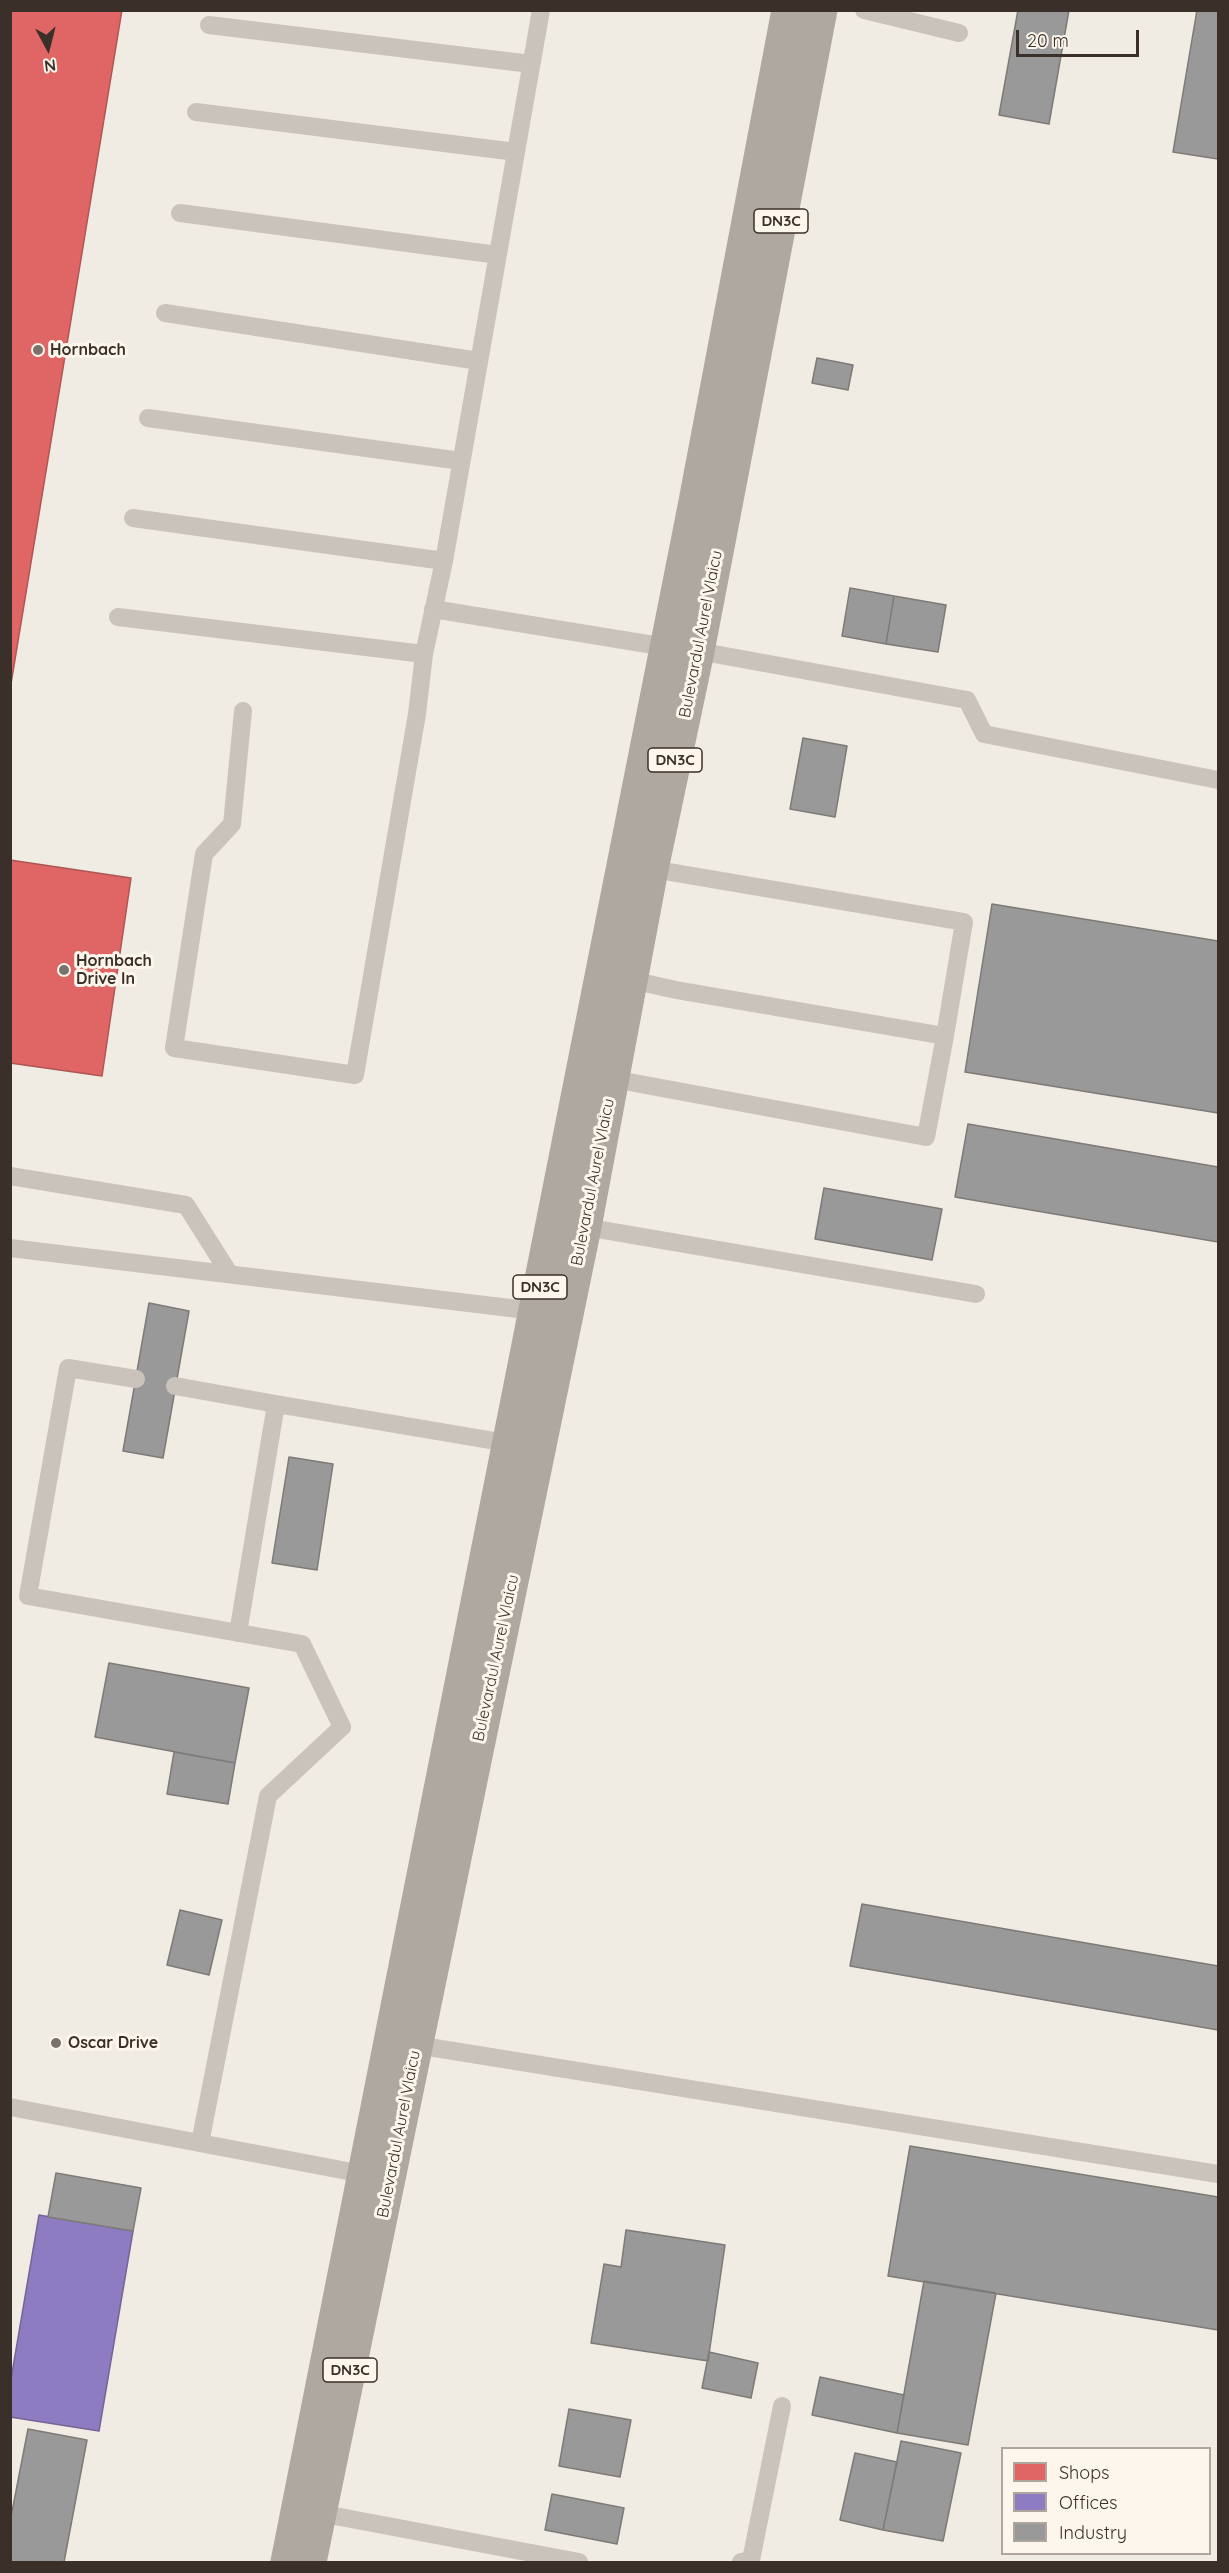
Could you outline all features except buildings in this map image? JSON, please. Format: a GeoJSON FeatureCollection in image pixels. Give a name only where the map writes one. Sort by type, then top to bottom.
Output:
{"type":"FeatureCollection","features":[{"type":"Feature","properties":{"kind":"main road","name":"Bulevardul Aurel Vlaicu"},"geometry":{"type":"LineString","coordinates":[[287,2562],[666,647],[788,10]]}},
{"type":"Feature","properties":{"kind":"main road","name":"Bulevardul Aurel Vlaicu"},"geometry":{"type":"LineString","coordinates":[[310,2562],[585,1227],[652,869],[698,651],[821,10]]}},
{"type":"Feature","properties":{"kind":"lane"},"geometry":{"type":"LineString","coordinates":[[243,711],[232,824],[204,854],[174,1048],[355,1076],[417,714],[424,654],[444,561],[541,10]]}},
{"type":"Feature","properties":{"kind":"lane"},"geometry":{"type":"LineString","coordinates":[[864,10],[958,33]]}},
{"type":"Feature","properties":{"kind":"lane"},"geometry":{"type":"LineString","coordinates":[[209,25],[531,64]]}},
{"type":"Feature","properties":{"kind":"lane"},"geometry":{"type":"LineString","coordinates":[[196,112],[516,152]]}},
{"type":"Feature","properties":{"kind":"lane"},"geometry":{"type":"LineString","coordinates":[[180,213],[498,255]]}},
{"type":"Feature","properties":{"kind":"lane"},"geometry":{"type":"LineString","coordinates":[[165,313],[479,361]]}},
{"type":"Feature","properties":{"kind":"lane"},"geometry":{"type":"LineString","coordinates":[[148,418],[461,461]]}},
{"type":"Feature","properties":{"kind":"lane"},"geometry":{"type":"LineString","coordinates":[[133,518],[444,561]]}},
{"type":"Feature","properties":{"kind":"lane"},"geometry":{"type":"LineString","coordinates":[[433,609],[666,647]]}},
{"type":"Feature","properties":{"kind":"lane"},"geometry":{"type":"LineString","coordinates":[[118,617],[424,654]]}},
{"type":"Feature","properties":{"kind":"lane"},"geometry":{"type":"LineString","coordinates":[[698,651],[967,700],[984,734],[1218,780]]}},
{"type":"Feature","properties":{"kind":"lane"},"geometry":{"type":"LineString","coordinates":[[613,1079],[926,1137],[945,1036],[964,922],[652,869]]}},
{"type":"Feature","properties":{"kind":"lane"},"geometry":{"type":"LineString","coordinates":[[631,980],[676,990],[945,1036]]}},
{"type":"Feature","properties":{"kind":"lane"},"geometry":{"type":"LineString","coordinates":[[10,1176],[186,1205],[230,1273]]}},
{"type":"Feature","properties":{"kind":"lane"},"geometry":{"type":"LineString","coordinates":[[585,1227],[976,1294]]}},
{"type":"Feature","properties":{"kind":"lane"},"geometry":{"type":"LineString","coordinates":[[10,1248],[535,1311]]}},
{"type":"Feature","properties":{"kind":"lane"},"geometry":{"type":"LineString","coordinates":[[136,1379],[68,1368],[28,1596],[302,1644],[342,1727],[268,1796],[200,2143]]}},
{"type":"Feature","properties":{"kind":"lane"},"geometry":{"type":"LineString","coordinates":[[175,1386],[507,1443]]}},
{"type":"Feature","properties":{"kind":"lane"},"geometry":{"type":"LineString","coordinates":[[238,1633],[276,1404]]}},
{"type":"Feature","properties":{"kind":"lane"},"geometry":{"type":"LineString","coordinates":[[416,2045],[1218,2174]]}},
{"type":"Feature","properties":{"kind":"lane"},"geometry":{"type":"LineString","coordinates":[[10,2107],[363,2174]]}},
{"type":"Feature","properties":{"kind":"lane"},"geometry":{"type":"LineString","coordinates":[[741,2562],[751,2560],[782,2406]]}},
{"type":"Feature","properties":{"kind":"lane"},"geometry":{"type":"LineString","coordinates":[[319,2513],[579,2562]]}},
{"type":"Feature","properties":{"kind":"place","name":"Hornbach"},"geometry":{"type":"Point","coordinates":[38,350]}},
{"type":"Feature","properties":{"kind":"place","name":"Hornbach Drive In"},"geometry":{"type":"Point","coordinates":[64,970]}},
{"type":"Feature","properties":{"kind":"place","name":"Oscar Drive"},"geometry":{"type":"Point","coordinates":[56,2043]}}]}
